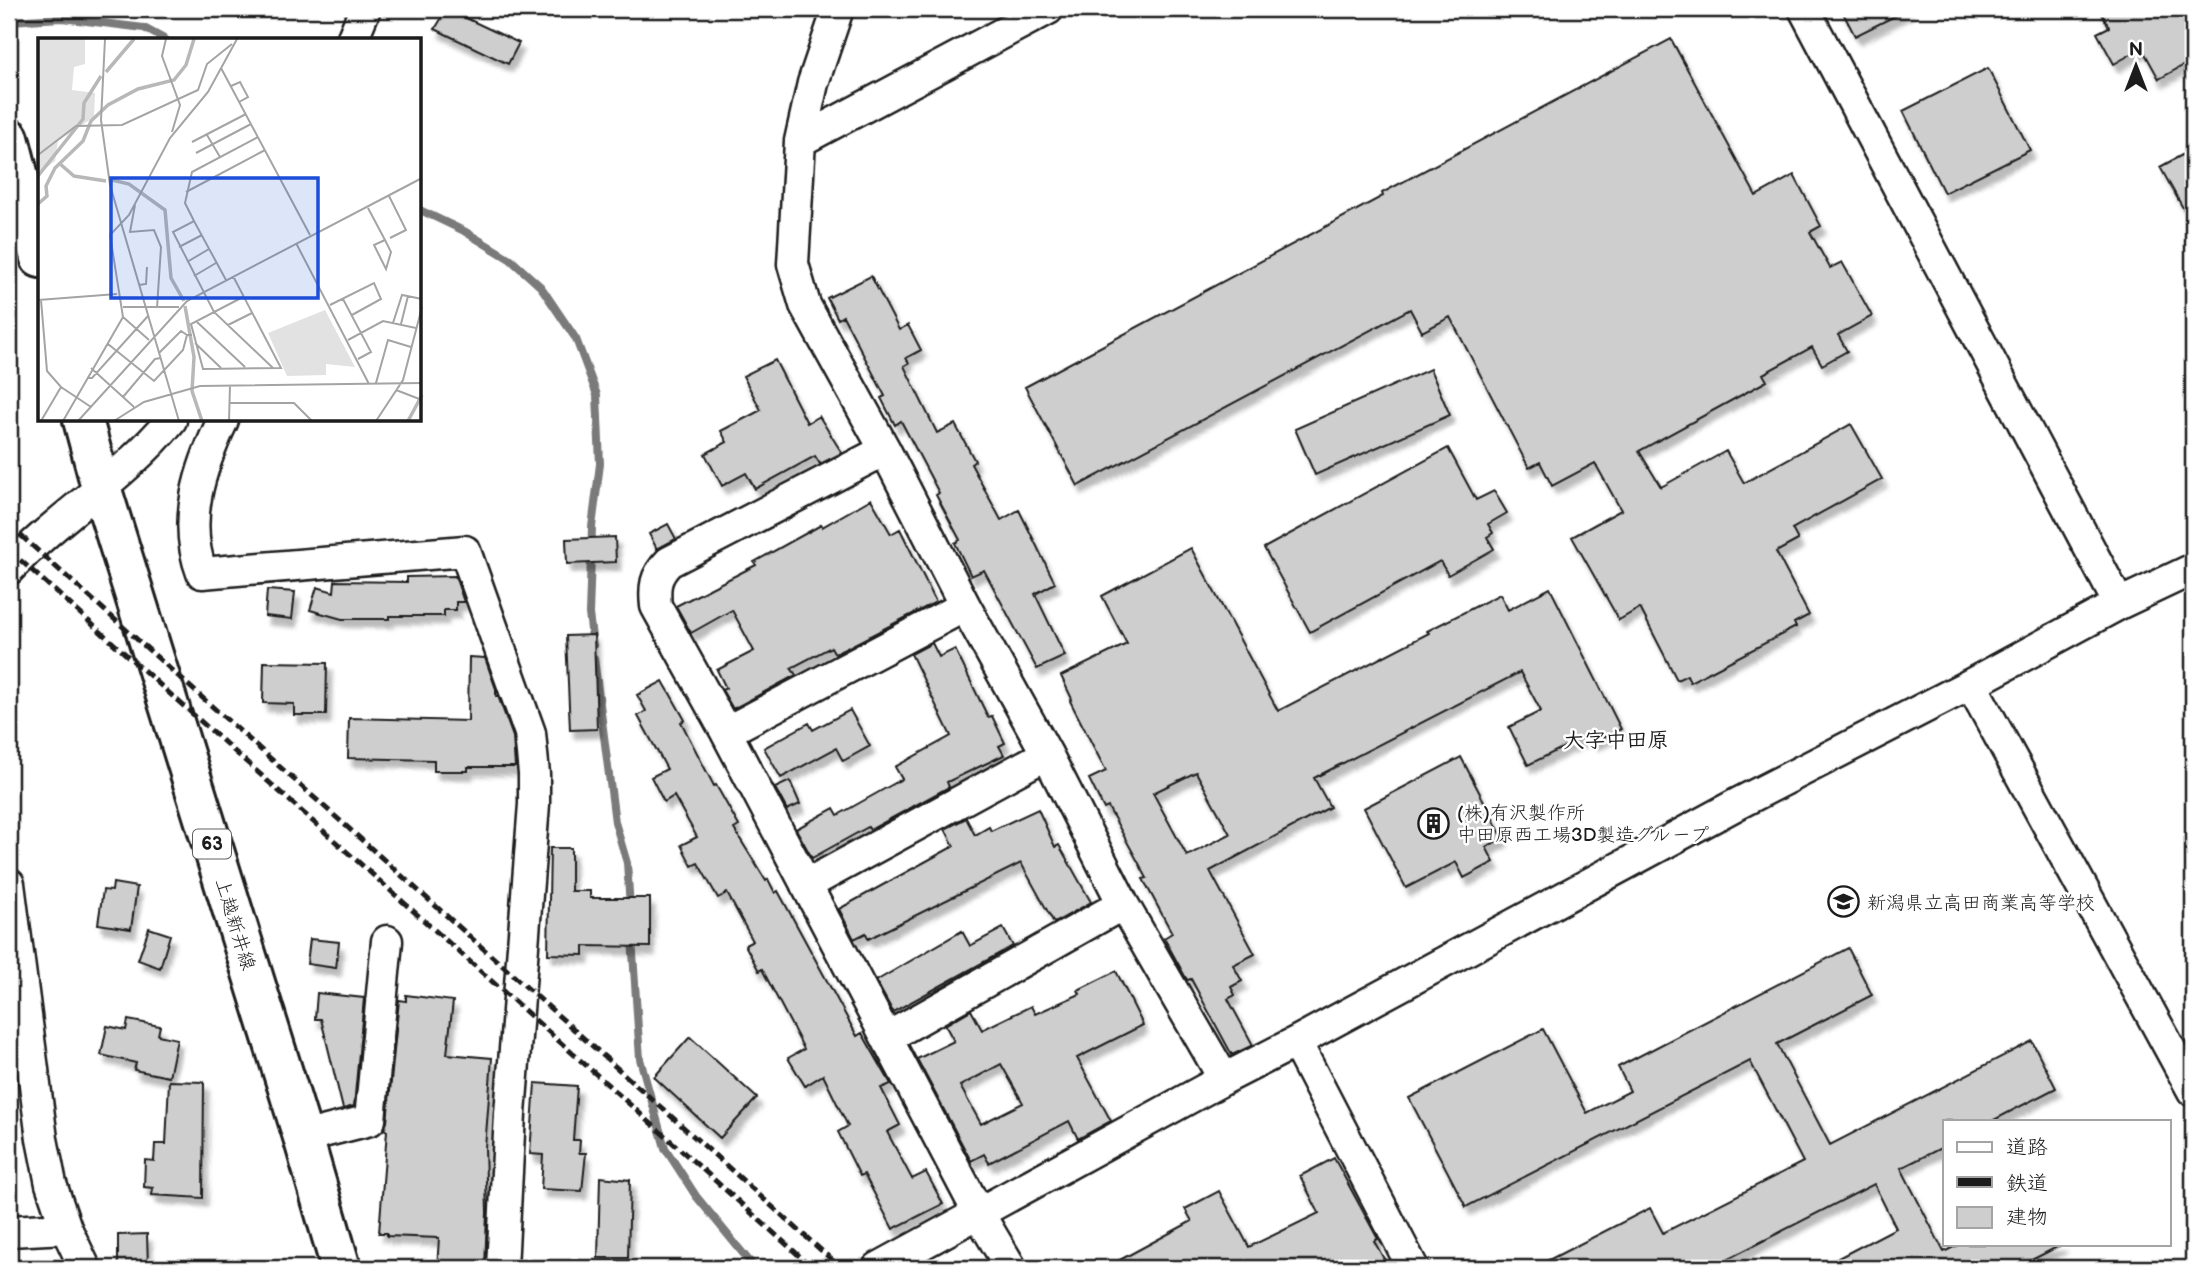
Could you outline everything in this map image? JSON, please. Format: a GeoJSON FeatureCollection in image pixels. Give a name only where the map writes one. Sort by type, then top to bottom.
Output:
{"type":"FeatureCollection","features":[{"type":"Feature","properties":{"kind":"main road"},"geometry":{"type":"LineString","coordinates":[[9,138],[38,250]]}},
{"type":"Feature","properties":{"kind":"main road","name":"上越新井線"},"geometry":{"type":"LineString","coordinates":[[84,422],[100,487],[303,1137],[341,1268]]}},
{"type":"Feature","properties":{"kind":"street"},"geometry":{"type":"LineString","coordinates":[[353,38],[365,9]]}},
{"type":"Feature","properties":{"kind":"street"},"geometry":{"type":"LineString","coordinates":[[838,9],[813,83],[800,141],[793,264],[805,305],[886,450],[965,606],[1047,754],[1124,904],[1224,1079]]}},
{"type":"Feature","properties":{"kind":"street"},"geometry":{"type":"LineString","coordinates":[[800,141],[1048,9]]}},
{"type":"Feature","properties":{"kind":"street"},"geometry":{"type":"LineString","coordinates":[[1804,9],[2119,604]]}},
{"type":"Feature","properties":{"kind":"street"},"geometry":{"type":"LineString","coordinates":[[9,569],[31,545],[153,443],[169,422]]}},
{"type":"Feature","properties":{"kind":"street"},"geometry":{"type":"LineString","coordinates":[[222,422],[207,454],[196,496],[194,553],[202,573],[465,551],[530,733],[534,804],[510,1114],[502,1268]]}},
{"type":"Feature","properties":{"kind":"street"},"geometry":{"type":"LineString","coordinates":[[886,450],[669,562],[659,572],[654,588],[656,606],[726,732],[979,1214],[1011,1268]]}},
{"type":"Feature","properties":{"kind":"street"},"geometry":{"type":"LineString","coordinates":[[878,1268],[1739,803],[1971,684],[2119,604],[2193,569]]}},
{"type":"Feature","properties":{"kind":"street"},"geometry":{"type":"LineString","coordinates":[[726,732],[965,606]]}},
{"type":"Feature","properties":{"kind":"street"},"geometry":{"type":"LineString","coordinates":[[1971,684],[2193,1091]]}},
{"type":"Feature","properties":{"kind":"street"},"geometry":{"type":"LineString","coordinates":[[806,885],[1047,754]]}},
{"type":"Feature","properties":{"kind":"street"},"geometry":{"type":"LineString","coordinates":[[9,884],[42,1139],[51,1184],[66,1228],[85,1268]]}},
{"type":"Feature","properties":{"kind":"street"},"geometry":{"type":"LineString","coordinates":[[888,1037],[1124,904]]}},
{"type":"Feature","properties":{"kind":"street"},"geometry":{"type":"LineString","coordinates":[[303,1137],[370,1120],[387,941]]}},
{"type":"Feature","properties":{"kind":"street"},"geometry":{"type":"LineString","coordinates":[[1296,1042],[1407,1266]]}},
{"type":"Feature","properties":{"kind":"street"},"geometry":{"type":"LineString","coordinates":[[9,1231],[66,1228]]}},
{"type":"Feature","properties":{"kind":"building"},"geometry":{"type":"Polygon","coordinates":[[[447,9],[519,43],[508,64],[435,29],[447,9]]]}},
{"type":"Feature","properties":{"kind":"building"},"geometry":{"type":"Polygon","coordinates":[[[1841,9],[1909,9],[1855,36],[1841,9]]]}},
{"type":"Feature","properties":{"kind":"building"},"geometry":{"type":"Polygon","coordinates":[[[2099,9],[2193,9],[2193,60],[2159,79],[2142,48],[2114,64],[2097,33],[2109,27],[2099,9]]]}},
{"type":"Feature","properties":{"kind":"building"},"geometry":{"type":"Polygon","coordinates":[[[1671,39],[1756,196],[1794,175],[1821,226],[1810,232],[1830,268],[1842,262],[1872,316],[1838,335],[1847,351],[1822,365],[1812,347],[1763,374],[1767,381],[1639,451],[1661,487],[1726,451],[1744,483],[1851,424],[1882,479],[1792,529],[1798,540],[1776,552],[1809,615],[1794,623],[1796,627],[1690,682],[1687,675],[1677,680],[1640,608],[1619,620],[1572,537],[1621,510],[1595,463],[1552,486],[1540,462],[1529,468],[1450,317],[1422,332],[1410,309],[1078,486],[1025,387],[1671,39]]]}},
{"type":"Feature","properties":{"kind":"building"},"geometry":{"type":"Polygon","coordinates":[[[1988,68],[2030,150],[1944,193],[1903,111],[1988,68]]]}},
{"type":"Feature","properties":{"kind":"building"},"geometry":{"type":"Polygon","coordinates":[[[2193,149],[2193,226],[2160,167],[2193,149]]]}},
{"type":"Feature","properties":{"kind":"building"},"geometry":{"type":"Polygon","coordinates":[[[871,276],[899,330],[908,325],[921,350],[906,358],[909,363],[904,366],[937,433],[955,424],[975,461],[971,464],[1001,520],[1019,510],[1055,583],[1035,594],[1065,656],[1037,669],[984,570],[971,576],[955,543],[960,540],[936,495],[939,493],[901,421],[895,425],[881,398],[885,396],[843,316],[838,319],[827,298],[871,276]]]}},
{"type":"Feature","properties":{"kind":"building"},"geometry":{"type":"Polygon","coordinates":[[[775,360],[807,423],[819,416],[842,453],[820,464],[815,456],[755,489],[746,473],[722,486],[705,454],[727,442],[721,431],[761,410],[743,376],[775,360]]]}},
{"type":"Feature","properties":{"kind":"building"},"geometry":{"type":"Polygon","coordinates":[[[1430,369],[1450,415],[1315,475],[1295,429],[1430,369]]]}},
{"type":"Feature","properties":{"kind":"building"},"geometry":{"type":"Polygon","coordinates":[[[1448,448],[1476,500],[1494,491],[1507,513],[1488,524],[1493,533],[1487,537],[1494,549],[1448,575],[1440,561],[1310,632],[1264,548],[1448,448]]]}},
{"type":"Feature","properties":{"kind":"building"},"geometry":{"type":"Polygon","coordinates":[[[871,499],[891,534],[900,529],[936,602],[835,654],[831,647],[791,668],[796,675],[733,709],[722,690],[726,688],[717,670],[754,651],[732,610],[691,633],[676,606],[756,565],[754,562],[871,499]]]}},
{"type":"Feature","properties":{"kind":"building"},"geometry":{"type":"Polygon","coordinates":[[[668,524],[676,539],[657,549],[649,534],[668,524]]]}},
{"type":"Feature","properties":{"kind":"building"},"geometry":{"type":"Polygon","coordinates":[[[615,537],[616,562],[567,564],[566,539],[615,537]]]}},
{"type":"Feature","properties":{"kind":"building"},"geometry":{"type":"Polygon","coordinates":[[[1191,548],[1278,711],[1500,594],[1508,610],[1550,588],[1621,729],[1594,742],[1590,734],[1528,765],[1509,727],[1541,711],[1520,672],[1314,778],[1330,807],[1210,871],[1255,954],[1233,965],[1242,981],[1231,987],[1235,995],[1228,999],[1253,1045],[1232,1055],[1191,979],[1187,980],[1164,938],[1172,933],[1143,879],[1147,878],[1108,807],[1104,809],[1089,779],[1106,771],[1070,701],[1072,699],[1061,676],[1127,644],[1102,596],[1191,548]],[[1196,772],[1153,793],[1187,856],[1230,834],[1196,772]]]}},
{"type":"Feature","properties":{"kind":"building"},"geometry":{"type":"Polygon","coordinates":[[[455,576],[464,602],[456,602],[456,610],[444,610],[444,616],[342,619],[310,610],[317,587],[334,592],[335,581],[407,582],[407,577],[455,576]]]}},
{"type":"Feature","properties":{"kind":"building"},"geometry":{"type":"Polygon","coordinates":[[[267,590],[295,592],[292,619],[265,616],[267,590]]]}},
{"type":"Feature","properties":{"kind":"building"},"geometry":{"type":"Polygon","coordinates":[[[594,635],[597,729],[570,730],[566,636],[594,635]]]}},
{"type":"Feature","properties":{"kind":"building"},"geometry":{"type":"Polygon","coordinates":[[[932,643],[939,657],[955,649],[988,717],[992,716],[1005,743],[999,746],[1004,755],[947,782],[949,787],[812,858],[796,829],[834,808],[838,815],[902,779],[895,767],[951,736],[911,654],[932,643]]]}},
{"type":"Feature","properties":{"kind":"building"},"geometry":{"type":"Polygon","coordinates":[[[469,657],[485,658],[496,696],[513,737],[515,767],[468,767],[468,771],[434,771],[434,760],[348,758],[349,718],[468,721],[469,657]]]}},
{"type":"Feature","properties":{"kind":"building"},"geometry":{"type":"Polygon","coordinates":[[[264,662],[327,663],[326,715],[294,715],[294,704],[263,703],[264,662]]]}},
{"type":"Feature","properties":{"kind":"building"},"geometry":{"type":"Polygon","coordinates":[[[663,681],[685,720],[681,722],[714,786],[716,785],[739,826],[734,829],[766,881],[768,879],[775,893],[778,891],[857,1036],[862,1033],[891,1084],[881,1088],[900,1125],[887,1132],[912,1179],[926,1172],[943,1204],[893,1229],[864,1174],[860,1176],[838,1132],[848,1126],[823,1075],[805,1086],[788,1058],[804,1049],[762,969],[759,971],[745,945],[753,941],[727,893],[718,898],[698,863],[692,866],[681,845],[697,837],[674,796],[664,802],[651,777],[667,769],[638,716],[646,711],[637,695],[663,681]]]}},
{"type":"Feature","properties":{"kind":"building"},"geometry":{"type":"Polygon","coordinates":[[[850,710],[870,746],[843,761],[836,748],[781,778],[764,748],[809,723],[813,730],[850,710]]]}},
{"type":"Feature","properties":{"kind":"building","name":"(株)有沢製作所 中田原西工場3D製造グループ"},"geometry":{"type":"Polygon","coordinates":[[[1461,757],[1503,838],[1486,847],[1494,862],[1464,878],[1456,862],[1406,888],[1364,808],[1461,757]]]}},
{"type":"Feature","properties":{"kind":"building"},"geometry":{"type":"Polygon","coordinates":[[[790,781],[800,804],[787,810],[775,788],[790,781]]]}},
{"type":"Feature","properties":{"kind":"building"},"geometry":{"type":"Polygon","coordinates":[[[1038,809],[1055,847],[1059,845],[1091,902],[1054,923],[1021,863],[868,939],[866,933],[854,939],[839,909],[954,846],[945,829],[966,818],[975,835],[989,827],[991,831],[1038,809]]]}},
{"type":"Feature","properties":{"kind":"building"},"geometry":{"type":"Polygon","coordinates":[[[550,848],[571,848],[571,891],[590,891],[590,898],[650,898],[650,947],[584,946],[584,955],[548,954],[550,848]]]}},
{"type":"Feature","properties":{"kind":"building"},"geometry":{"type":"Polygon","coordinates":[[[113,883],[137,887],[131,929],[98,924],[103,890],[112,891],[113,883]]]}},
{"type":"Feature","properties":{"kind":"building"},"geometry":{"type":"Polygon","coordinates":[[[149,928],[170,935],[160,968],[138,960],[149,928]]]}},
{"type":"Feature","properties":{"kind":"building"},"geometry":{"type":"Polygon","coordinates":[[[1003,928],[1013,946],[893,1012],[876,981],[962,931],[970,946],[1003,928]]]}},
{"type":"Feature","properties":{"kind":"building"},"geometry":{"type":"Polygon","coordinates":[[[310,939],[339,942],[336,968],[307,964],[310,939]]]}},
{"type":"Feature","properties":{"kind":"building"},"geometry":{"type":"Polygon","coordinates":[[[1848,948],[1872,995],[1777,1044],[1830,1145],[2032,1041],[2056,1088],[1994,1120],[1943,1120],[1943,1147],[1901,1168],[1944,1252],[1956,1246],[2059,1246],[2016,1268],[1819,1268],[1896,1228],[1874,1184],[1710,1268],[1533,1268],[1650,1208],[1663,1233],[1803,1162],[1750,1061],[1466,1207],[1409,1098],[1543,1029],[1587,1113],[1630,1091],[1618,1067],[1848,948]]]}},
{"type":"Feature","properties":{"kind":"building"},"geometry":{"type":"Polygon","coordinates":[[[1116,971],[1143,1025],[1077,1058],[1111,1121],[1078,1139],[1069,1121],[989,1163],[984,1154],[971,1161],[917,1059],[954,1041],[945,1025],[971,1010],[982,1030],[1031,1006],[1035,1014],[1080,994],[1078,990],[1116,971]],[[1001,1064],[960,1086],[981,1124],[1023,1103],[1001,1064]]]}},
{"type":"Feature","properties":{"kind":"building"},"geometry":{"type":"Polygon","coordinates":[[[317,993],[364,998],[354,1106],[343,1109],[321,1019],[315,1019],[317,993]]]}},
{"type":"Feature","properties":{"kind":"building"},"geometry":{"type":"Polygon","coordinates":[[[406,995],[453,1001],[447,1054],[492,1058],[485,1148],[485,1268],[437,1268],[439,1238],[387,1236],[387,1233],[379,1233],[387,1131],[384,1129],[387,1122],[399,1000],[406,1001],[406,995]]]}},
{"type":"Feature","properties":{"kind":"building"},"geometry":{"type":"Polygon","coordinates":[[[128,1020],[160,1026],[158,1035],[177,1039],[169,1077],[134,1070],[136,1063],[101,1055],[107,1026],[126,1030],[128,1020]]]}},
{"type":"Feature","properties":{"kind":"building"},"geometry":{"type":"Polygon","coordinates":[[[690,1037],[757,1098],[720,1138],[654,1077],[690,1037]]]}},
{"type":"Feature","properties":{"kind":"building"},"geometry":{"type":"Polygon","coordinates":[[[169,1081],[204,1082],[203,1198],[152,1195],[153,1188],[144,1187],[145,1160],[154,1161],[155,1144],[166,1144],[169,1081]]]}},
{"type":"Feature","properties":{"kind":"building"},"geometry":{"type":"Polygon","coordinates":[[[535,1083],[577,1086],[573,1140],[580,1140],[579,1153],[586,1153],[582,1191],[541,1189],[543,1155],[530,1154],[535,1083]]]}},
{"type":"Feature","properties":{"kind":"building"},"geometry":{"type":"Polygon","coordinates":[[[1334,1158],[1378,1239],[1374,1241],[1389,1268],[1105,1268],[1192,1221],[1185,1209],[1219,1191],[1249,1247],[1319,1213],[1300,1176],[1334,1158]]]}},
{"type":"Feature","properties":{"kind":"building"},"geometry":{"type":"Polygon","coordinates":[[[600,1177],[630,1180],[628,1258],[598,1258],[600,1177]]]}},
{"type":"Feature","properties":{"kind":"building"},"geometry":{"type":"Polygon","coordinates":[[[147,1234],[148,1267],[118,1268],[118,1235],[147,1234]]]}},
{"type":"Feature","properties":{"kind":"waterway"},"geometry":{"type":"LineString","coordinates":[[9,21],[62,18],[144,28],[162,38]]}},
{"type":"Feature","properties":{"kind":"waterway"},"geometry":{"type":"LineString","coordinates":[[422,211],[464,231],[510,259],[541,287],[576,339],[597,395],[600,464],[592,527],[589,614],[593,645]]}},
{"type":"Feature","properties":{"kind":"waterway"},"geometry":{"type":"LineString","coordinates":[[594,658],[615,822],[627,863],[630,907]]}},
{"type":"Feature","properties":{"kind":"waterway"},"geometry":{"type":"LineString","coordinates":[[632,938],[640,1059],[665,1148],[696,1196],[755,1268]]}},
{"type":"Feature","properties":{"kind":"railway"},"geometry":{"type":"LineString","coordinates":[[9,525],[841,1268]]}},
{"type":"Feature","properties":{"kind":"railway"},"geometry":{"type":"LineString","coordinates":[[9,550],[813,1268]]}},
{"type":"Feature","properties":{"kind":"place","name":"(株)有沢製作所 中田原西工場3D製造グループ"},"geometry":{"type":"Point","coordinates":[1434,823]}},
{"type":"Feature","properties":{"kind":"place","name":"新潟県立高田商業高等学校"},"geometry":{"type":"Point","coordinates":[1844,902]}},
{"type":"Feature","properties":{"kind":"district","name":"大字中田原"},"geometry":{"type":"Point","coordinates":[1616,740]}}]}
